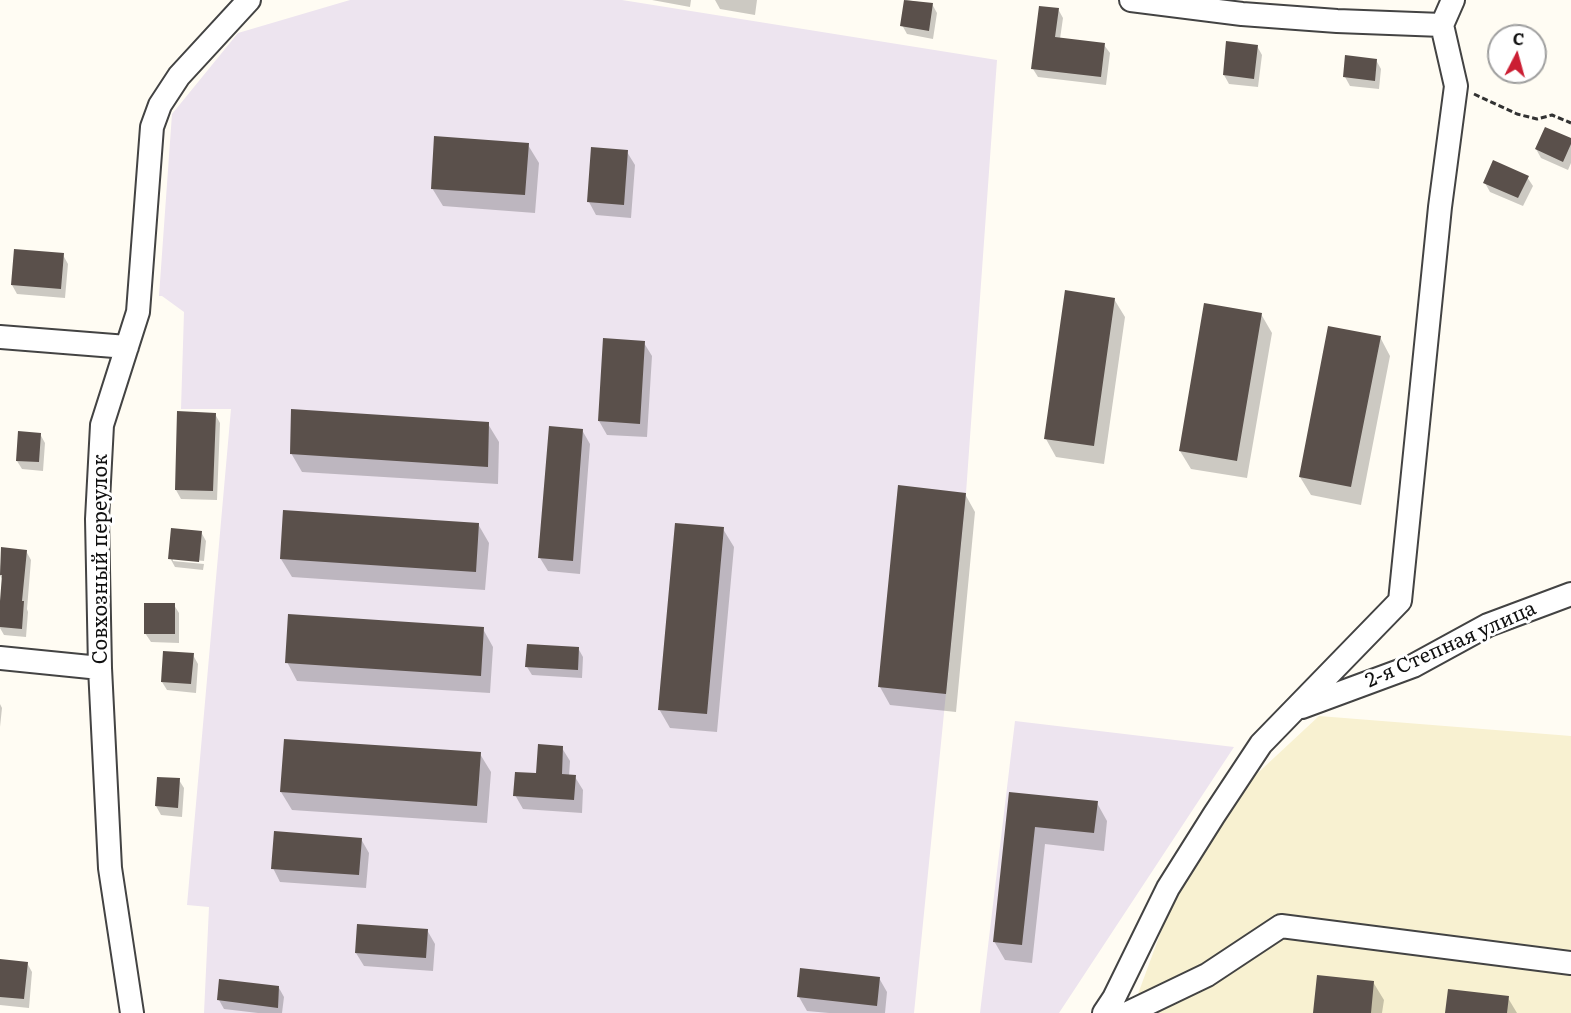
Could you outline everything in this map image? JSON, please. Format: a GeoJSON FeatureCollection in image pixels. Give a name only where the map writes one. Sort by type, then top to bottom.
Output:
{"type":"FeatureCollection","features":[{"type":"Feature","properties":{"kind":"street","name":"Совхозный переулок"},"geometry":{"type":"LineString","coordinates":[[132,1013],[110,868],[100,668],[97,519],[102,425],[138,312],[152,127],[160,105],[179,76],[249,0]]}},
{"type":"Feature","properties":{"kind":"street"},"geometry":{"type":"LineString","coordinates":[[1131,0],[1242,14],[1442,25]]}},
{"type":"Feature","properties":{"kind":"street"},"geometry":{"type":"LineString","coordinates":[[1104,1013],[1114,998],[1168,888],[1262,744],[1400,602],[1440,207],[1456,86],[1442,25],[1454,0]]}},
{"type":"Feature","properties":{"kind":"street"},"geometry":{"type":"LineString","coordinates":[[0,337],[127,348]]}},
{"type":"Feature","properties":{"kind":"street","name":"2-я Степная улица"},"geometry":{"type":"LineString","coordinates":[[1297,708],[1413,666],[1488,625],[1571,594]]}},
{"type":"Feature","properties":{"kind":"street"},"geometry":{"type":"LineString","coordinates":[[0,658],[100,668]]}},
{"type":"Feature","properties":{"kind":"street"},"geometry":{"type":"LineString","coordinates":[[1128,1013],[1207,975],[1281,926],[1571,963]]}},
{"type":"Feature","properties":{"kind":"path"},"geometry":{"type":"LineString","coordinates":[[1456,86],[1517,114],[1537,119],[1552,115],[1571,123]]}},
{"type":"Feature","properties":{"kind":"shaded area"},"geometry":{"type":"Polygon","coordinates":[[[350,0],[622,0],[997,60],[966,493],[914,1013],[204,1013],[209,907],[187,905],[231,409],[181,409],[184,312],[159,296],[172,114],[238,33],[350,0]]]}},
{"type":"Feature","properties":{"kind":"shaded area"},"geometry":{"type":"Polygon","coordinates":[[[1319,716],[1571,736],[1571,1013],[1131,1013],[1170,907],[1247,783],[1319,716]]]}},
{"type":"Feature","properties":{"kind":"shaded area"},"geometry":{"type":"Polygon","coordinates":[[[1015,721],[1234,747],[1059,1013],[980,1013],[1015,721]]]}},
{"type":"Feature","properties":{"kind":"building"},"geometry":{"type":"Polygon","coordinates":[[[904,0],[933,3],[929,31],[900,26],[904,0]]]}},
{"type":"Feature","properties":{"kind":"building"},"geometry":{"type":"Polygon","coordinates":[[[1039,6],[1059,8],[1055,37],[1105,43],[1101,77],[1031,69],[1039,6]]]}},
{"type":"Feature","properties":{"kind":"building"},"geometry":{"type":"Polygon","coordinates":[[[1226,41],[1258,45],[1254,79],[1223,75],[1226,41]]]}},
{"type":"Feature","properties":{"kind":"building"},"geometry":{"type":"Polygon","coordinates":[[[1345,55],[1377,59],[1375,81],[1343,77],[1345,55]]]}},
{"type":"Feature","properties":{"kind":"building"},"geometry":{"type":"Polygon","coordinates":[[[1545,127],[1571,138],[1571,144],[1563,162],[1535,149],[1545,127]]]}},
{"type":"Feature","properties":{"kind":"building"},"geometry":{"type":"Polygon","coordinates":[[[434,136],[529,143],[525,195],[431,189],[434,136]]]}},
{"type":"Feature","properties":{"kind":"building"},"geometry":{"type":"Polygon","coordinates":[[[591,147],[628,150],[624,205],[587,202],[591,147]]]}},
{"type":"Feature","properties":{"kind":"building"},"geometry":{"type":"Polygon","coordinates":[[[1493,160],[1529,176],[1518,198],[1483,183],[1493,160]]]}},
{"type":"Feature","properties":{"kind":"building"},"geometry":{"type":"Polygon","coordinates":[[[14,249],[64,253],[61,289],[11,285],[14,249]]]}},
{"type":"Feature","properties":{"kind":"building"},"geometry":{"type":"Polygon","coordinates":[[[1065,290],[1115,298],[1094,446],[1044,439],[1065,290]]]}},
{"type":"Feature","properties":{"kind":"building"},"geometry":{"type":"Polygon","coordinates":[[[1204,303],[1262,313],[1237,461],[1179,451],[1204,303]]]}},
{"type":"Feature","properties":{"kind":"building"},"geometry":{"type":"Polygon","coordinates":[[[1328,326],[1381,336],[1351,487],[1299,477],[1328,326]]]}},
{"type":"Feature","properties":{"kind":"building"},"geometry":{"type":"Polygon","coordinates":[[[603,338],[645,341],[640,424],[598,421],[603,338]]]}},
{"type":"Feature","properties":{"kind":"building"},"geometry":{"type":"Polygon","coordinates":[[[291,409],[489,422],[488,467],[290,454],[291,409]]]}},
{"type":"Feature","properties":{"kind":"building"},"geometry":{"type":"Polygon","coordinates":[[[177,411],[216,413],[213,491],[175,490],[177,411]]]}},
{"type":"Feature","properties":{"kind":"building"},"geometry":{"type":"Polygon","coordinates":[[[549,426],[583,429],[573,561],[538,558],[549,426]]]}},
{"type":"Feature","properties":{"kind":"building"},"geometry":{"type":"Polygon","coordinates":[[[18,431],[41,433],[39,462],[16,461],[18,431]]]}},
{"type":"Feature","properties":{"kind":"building"},"geometry":{"type":"Polygon","coordinates":[[[898,485],[966,493],[946,694],[878,687],[898,485]]]}},
{"type":"Feature","properties":{"kind":"building"},"geometry":{"type":"Polygon","coordinates":[[[283,510],[479,523],[476,572],[280,559],[283,510]]]}},
{"type":"Feature","properties":{"kind":"building"},"geometry":{"type":"Polygon","coordinates":[[[675,523],[724,527],[707,714],[658,710],[675,523]]]}},
{"type":"Feature","properties":{"kind":"building"},"geometry":{"type":"Polygon","coordinates":[[[171,528],[202,531],[199,562],[168,559],[171,528]]]}},
{"type":"Feature","properties":{"kind":"building"},"geometry":{"type":"Polygon","coordinates":[[[1,547],[27,550],[22,629],[0,627],[1,547]]]}},
{"type":"Feature","properties":{"kind":"building"},"geometry":{"type":"Polygon","coordinates":[[[144,603],[175,603],[175,634],[144,634],[144,603]]]}},
{"type":"Feature","properties":{"kind":"building"},"geometry":{"type":"Polygon","coordinates":[[[288,614],[484,627],[481,676],[285,663],[288,614]]]}},
{"type":"Feature","properties":{"kind":"building"},"geometry":{"type":"Polygon","coordinates":[[[527,644],[579,647],[578,670],[525,667],[527,644]]]}},
{"type":"Feature","properties":{"kind":"building"},"geometry":{"type":"Polygon","coordinates":[[[163,651],[194,653],[191,684],[161,682],[163,651]]]}},
{"type":"Feature","properties":{"kind":"building"},"geometry":{"type":"Polygon","coordinates":[[[284,739],[481,752],[477,806],[280,792],[284,739]]]}},
{"type":"Feature","properties":{"kind":"building"},"geometry":{"type":"Polygon","coordinates":[[[538,744],[563,746],[562,774],[576,775],[574,800],[513,796],[515,772],[536,773],[538,744]]]}},
{"type":"Feature","properties":{"kind":"building"},"geometry":{"type":"Polygon","coordinates":[[[157,777],[180,778],[178,808],[155,806],[157,777]]]}},
{"type":"Feature","properties":{"kind":"building"},"geometry":{"type":"Polygon","coordinates":[[[1009,792],[1098,801],[1094,833],[1035,827],[1022,945],[993,942],[1009,792]]]}},
{"type":"Feature","properties":{"kind":"building"},"geometry":{"type":"Polygon","coordinates":[[[274,831],[362,838],[359,875],[271,869],[274,831]]]}},
{"type":"Feature","properties":{"kind":"building"},"geometry":{"type":"Polygon","coordinates":[[[357,924],[428,929],[426,958],[355,953],[357,924]]]}},
{"type":"Feature","properties":{"kind":"building"},"geometry":{"type":"Polygon","coordinates":[[[0,959],[28,962],[24,999],[0,997],[0,959]]]}},
{"type":"Feature","properties":{"kind":"building"},"geometry":{"type":"Polygon","coordinates":[[[800,968],[880,977],[877,1006],[797,997],[800,968]]]}},
{"type":"Feature","properties":{"kind":"building"},"geometry":{"type":"Polygon","coordinates":[[[1317,975],[1374,981],[1371,1013],[1313,1013],[1317,975]]]}},
{"type":"Feature","properties":{"kind":"building"},"geometry":{"type":"Polygon","coordinates":[[[219,979],[279,986],[278,1008],[217,1000],[219,979]]]}},
{"type":"Feature","properties":{"kind":"building"},"geometry":{"type":"Polygon","coordinates":[[[1448,989],[1509,996],[1507,1013],[1445,1013],[1448,989]]]}}]}
